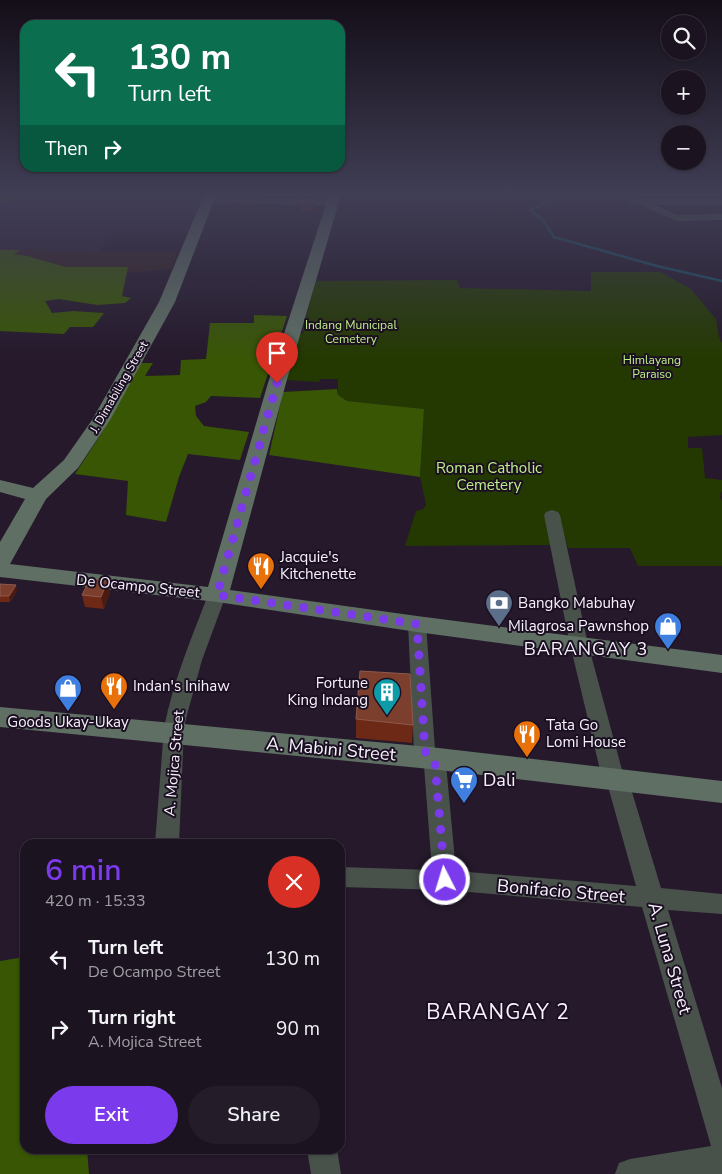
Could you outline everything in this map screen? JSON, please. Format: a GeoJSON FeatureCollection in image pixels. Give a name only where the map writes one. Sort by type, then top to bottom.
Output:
{"type":"FeatureCollection","features":[{"type":"Feature","properties":{"kind":"main road","name":"J. Dimabiling Street"},"geometry":{"type":"LineString","coordinates":[[0,562],[37,496],[71,464],[92,434],[167,302],[187,250]]}},
{"type":"Feature","properties":{"kind":"main road","name":"A. Mojica Street"},"geometry":{"type":"LineString","coordinates":[[217,595],[277,383],[318,250]]}},
{"type":"Feature","properties":{"kind":"main road"},"geometry":{"type":"LineString","coordinates":[[0,486],[37,496]]}},
{"type":"Feature","properties":{"kind":"main road","name":"De Ocampo Street"},"geometry":{"type":"LineString","coordinates":[[0,570],[217,595],[417,624],[722,664]]}},
{"type":"Feature","properties":{"kind":"main road","name":"A. Mabini Street"},"geometry":{"type":"LineString","coordinates":[[0,717],[430,758],[722,792]]}},
{"type":"Feature","properties":{"kind":"street","name":"A. Luna Street"},"geometry":{"type":"LineString","coordinates":[[552,515],[580,646],[612,774],[617,779],[654,900],[722,1137]]}},
{"type":"Feature","properties":{"kind":"street","name":"A. Mojica Street"},"geometry":{"type":"LineString","coordinates":[[167,839],[177,709],[217,595]]}},
{"type":"Feature","properties":{"kind":"street"},"geometry":{"type":"LineString","coordinates":[[417,624],[425,751],[435,764],[445,880]]}},
{"type":"Feature","properties":{"kind":"street","name":"Bonifacio Street"},"geometry":{"type":"LineString","coordinates":[[345,877],[445,880],[654,900],[722,904]]}},
{"type":"Feature","properties":{"kind":"street"},"geometry":{"type":"LineString","coordinates":[[323,1154],[326,1174]]}},
{"type":"Feature","properties":{"kind":"street"},"geometry":{"type":"LineString","coordinates":[[630,1174],[722,1160]]}},
{"type":"Feature","properties":{"kind":"shaded area"},"geometry":{"type":"Polygon","coordinates":[[[0,250],[102,250],[101,252],[0,250]]]}},
{"type":"Feature","properties":{"kind":"shaded area"},"geometry":{"type":"Polygon","coordinates":[[[20,250],[79,252],[178,251],[171,269],[126,273],[127,267],[66,267],[13,254],[20,250]]]}},
{"type":"Feature","properties":{"kind":"green space"},"geometry":{"type":"Polygon","coordinates":[[[0,250],[20,250],[14,254],[66,267],[128,267],[122,296],[131,298],[125,303],[97,305],[59,299],[45,301],[52,313],[73,311],[104,313],[93,327],[70,327],[64,334],[0,331],[0,250]]]}},
{"type":"Feature","properties":{"kind":"green space"},"geometry":{"type":"Polygon","coordinates":[[[591,272],[660,272],[691,289],[716,319],[722,343],[722,435],[688,437],[688,448],[702,448],[705,478],[722,480],[720,496],[722,502],[722,566],[638,566],[630,548],[568,548],[558,515],[553,545],[405,546],[416,511],[423,509],[426,505],[420,477],[424,409],[347,401],[338,395],[338,379],[320,379],[319,382],[287,380],[298,334],[304,333],[303,330],[315,281],[457,280],[460,288],[591,291],[591,272]]]}},
{"type":"Feature","properties":{"kind":"green space"},"geometry":{"type":"Polygon","coordinates":[[[254,315],[287,316],[260,398],[211,396],[206,402],[195,406],[196,416],[204,426],[249,432],[240,460],[188,454],[166,522],[126,515],[128,481],[75,474],[101,434],[139,363],[153,363],[145,376],[180,375],[181,360],[206,359],[210,323],[254,323],[254,315]]]}},
{"type":"Feature","properties":{"kind":"green space"},"geometry":{"type":"Polygon","coordinates":[[[337,389],[338,395],[347,401],[424,409],[420,477],[269,455],[283,392],[337,389]]]}},
{"type":"Feature","properties":{"kind":"green space"},"geometry":{"type":"Polygon","coordinates":[[[20,958],[20,1154],[87,1154],[89,1174],[0,1174],[0,961],[20,958]]]}},
{"type":"Feature","properties":{"kind":"building"},"geometry":{"type":"Polygon","coordinates":[[[90,579],[108,580],[101,597],[82,595],[90,579]]]}},
{"type":"Feature","properties":{"kind":"building"},"geometry":{"type":"Polygon","coordinates":[[[0,584],[16,585],[9,596],[0,596],[0,584]]]}},
{"type":"Feature","properties":{"kind":"building"},"geometry":{"type":"Polygon","coordinates":[[[360,671],[410,674],[413,725],[356,719],[360,671]]]}},
{"type":"Feature","properties":{"kind":"waterway"},"geometry":{"type":"LineString","coordinates":[[599,250],[657,266],[722,281]]}},
{"type":"Feature","properties":{"kind":"place","name":"Jacquie's Kitchenette"},"geometry":{"type":"Point","coordinates":[261,590]}},
{"type":"Feature","properties":{"kind":"place","name":"Bangko Mabuhay"},"geometry":{"type":"Point","coordinates":[499,627]}},
{"type":"Feature","properties":{"kind":"place","name":"Milagrosa Pawnshop"},"geometry":{"type":"Point","coordinates":[668,650]}},
{"type":"Feature","properties":{"kind":"place","name":"Indan's Inihaw"},"geometry":{"type":"Point","coordinates":[114,710]}},
{"type":"Feature","properties":{"kind":"place","name":"Goods Ukay-Ukay"},"geometry":{"type":"Point","coordinates":[68,712]}},
{"type":"Feature","properties":{"kind":"place","name":"Fortune King Indang"},"geometry":{"type":"Point","coordinates":[387,716]}},
{"type":"Feature","properties":{"kind":"place","name":"Tata Go Lomi House"},"geometry":{"type":"Point","coordinates":[527,758]}},
{"type":"Feature","properties":{"kind":"place","name":"Dali"},"geometry":{"type":"Point","coordinates":[464,804]}},
{"type":"Feature","properties":{"kind":"district","name":"BARANGAY 3"},"geometry":{"type":"Point","coordinates":[586,649]}},
{"type":"Feature","properties":{"kind":"district","name":"BARANGAY 2"},"geometry":{"type":"Point","coordinates":[498,1012]}},
{"type":"Feature","properties":{"kind":"route"},"geometry":{"type":"LineString","coordinates":[[277,383],[217,595],[417,624],[425,751],[435,764],[445,880]]}},
{"type":"Feature","properties":{"kind":"park label","name":"Indang Municipal Cemetery"},"geometry":{"type":"Point","coordinates":[351,332]}},
{"type":"Feature","properties":{"kind":"park label","name":"Himlayang Paraiso"},"geometry":{"type":"Point","coordinates":[652,367]}},
{"type":"Feature","properties":{"kind":"park label","name":"Roman Catholic Cemetery"},"geometry":{"type":"Point","coordinates":[489,476]}}]}
